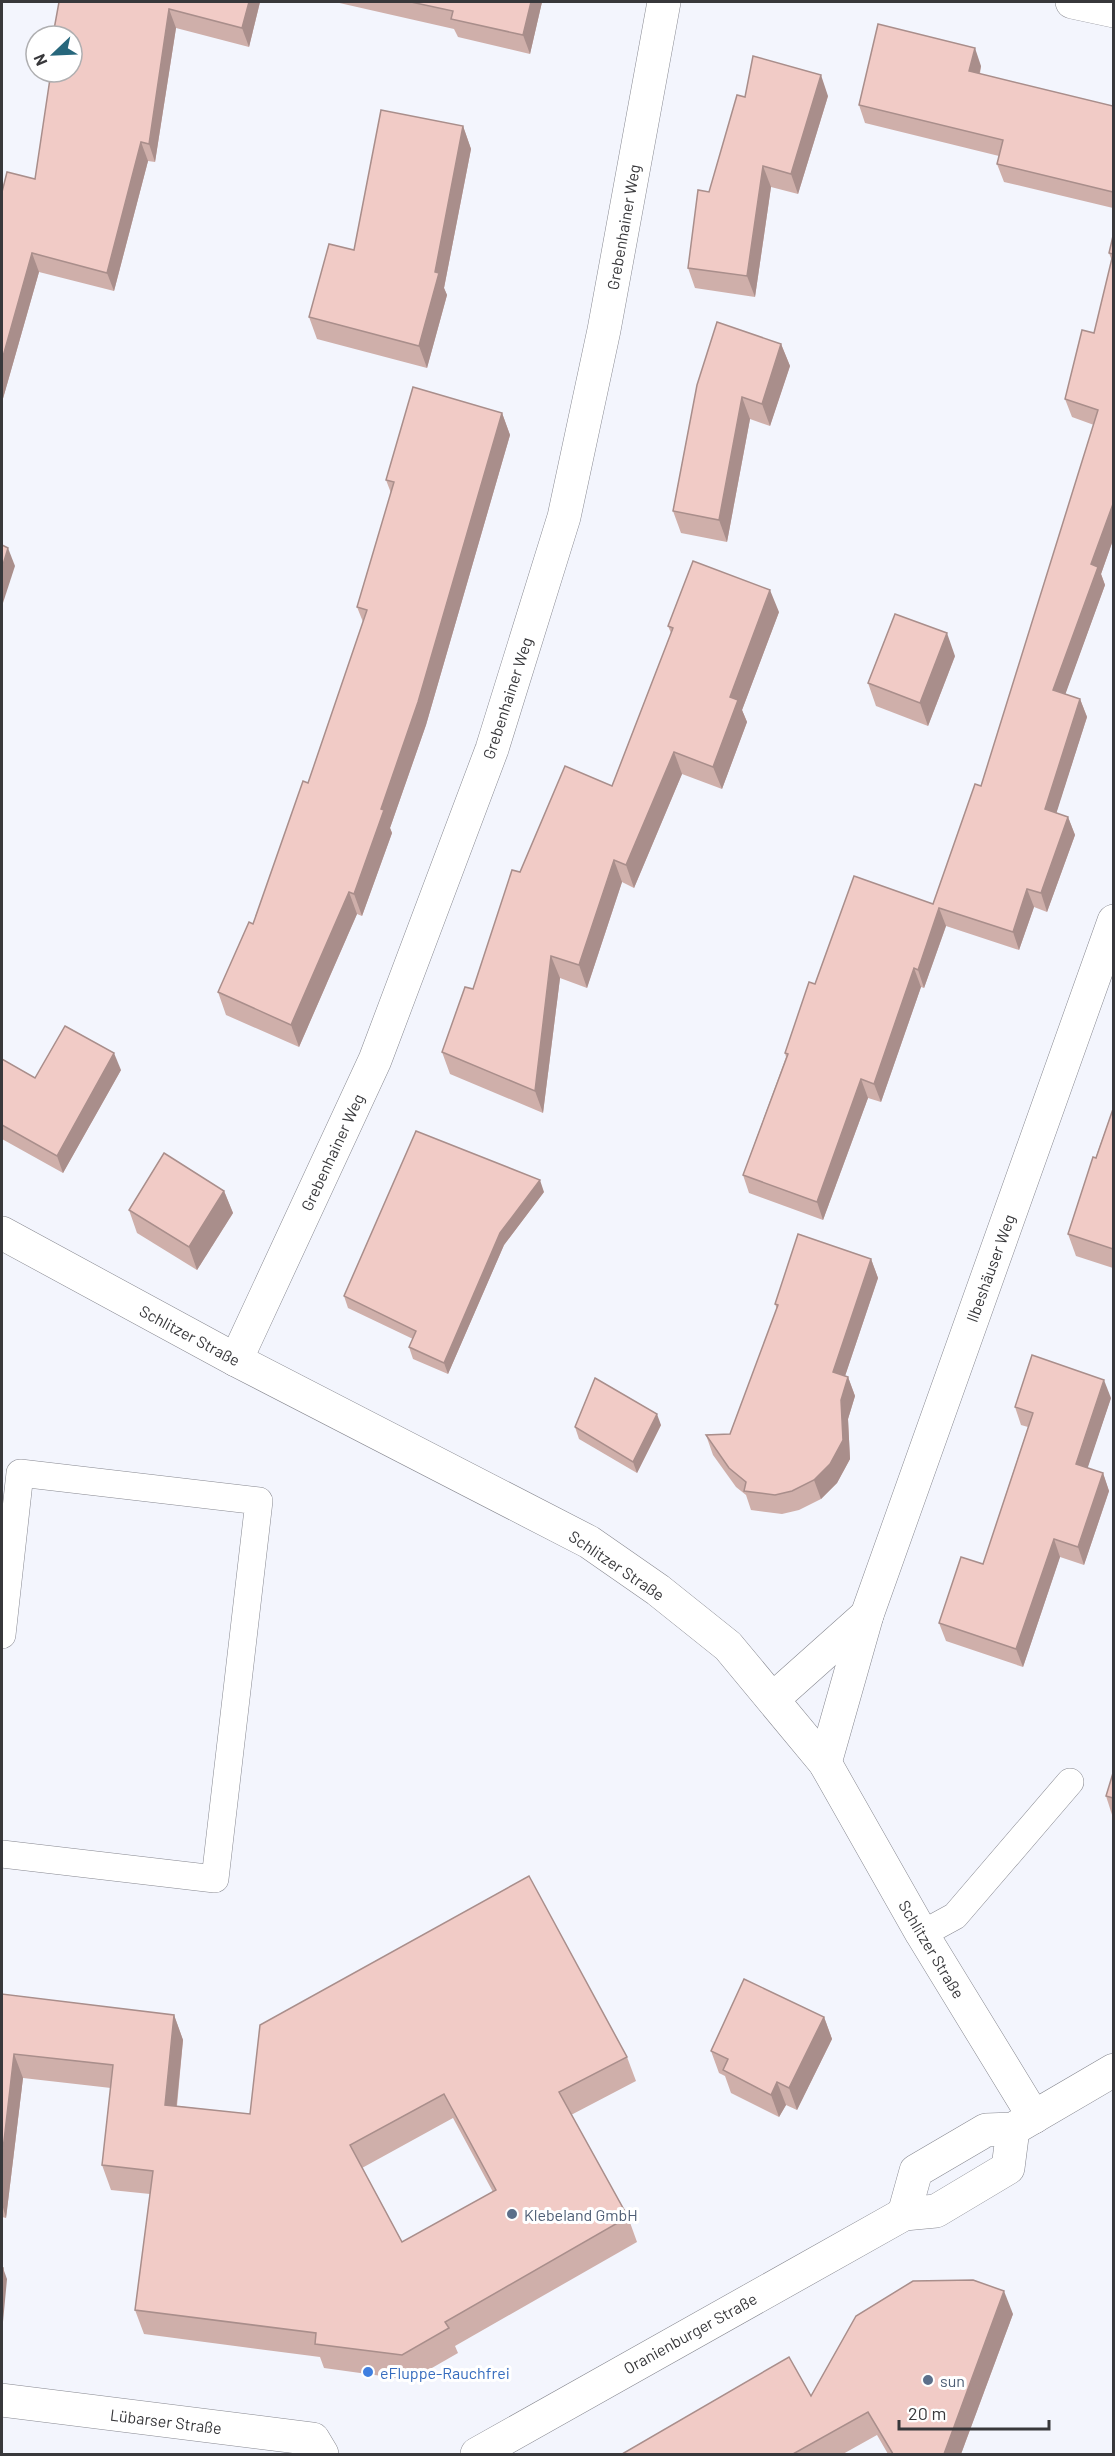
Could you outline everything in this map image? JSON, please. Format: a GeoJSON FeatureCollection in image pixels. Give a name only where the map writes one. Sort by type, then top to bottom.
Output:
{"type":"FeatureCollection","features":[{"type":"Feature","properties":{"kind":"street","name":"Grebenhainer Weg"},"geometry":{"type":"LineString","coordinates":[[236,1360],[375,1060],[492,749],[564,517],[603,330],[664,2]]}},
{"type":"Feature","properties":{"kind":"street"},"geometry":{"type":"LineString","coordinates":[[1072,2],[1113,11]]}},
{"type":"Feature","properties":{"kind":"street","name":"Ilbeshäuser Weg"},"geometry":{"type":"LineString","coordinates":[[825,1763],[867,1615],[1113,921]]}},
{"type":"Feature","properties":{"kind":"street","name":"Schlitzer Straße"},"geometry":{"type":"LineString","coordinates":[[2,1233],[236,1360],[589,1542],[658,1590],[728,1646],[774,1698],[825,1763],[922,1934],[1023,2123]]}},
{"type":"Feature","properties":{"kind":"street","name":"Ilbeshäuser Weg"},"geometry":{"type":"LineString","coordinates":[[774,1698],[867,1615]]}},
{"type":"Feature","properties":{"kind":"street"},"geometry":{"type":"LineString","coordinates":[[904,2214],[916,2171],[986,2130],[1023,2123],[1113,2070]]}},
{"type":"Feature","properties":{"kind":"street","name":"Oranienburger Straße"},"geometry":{"type":"LineString","coordinates":[[477,2454],[904,2214],[936,2211],[1008,2168],[1023,2123]]}},
{"type":"Feature","properties":{"kind":"street","name":"Lübarser Straße"},"geometry":{"type":"LineString","coordinates":[[2,2400],[313,2439],[322,2454]]}},
{"type":"Feature","properties":{"kind":"lane"},"geometry":{"type":"LineString","coordinates":[[2,1635],[20,1473],[259,1501],[215,1880],[2,1854]]}},
{"type":"Feature","properties":{"kind":"lane"},"geometry":{"type":"LineString","coordinates":[[922,1934],[955,1916],[1070,1782]]}},
{"type":"Feature","properties":{"kind":"building"},"geometry":{"type":"Polygon","coordinates":[[[59,2],[249,2],[242,28],[169,9],[149,144],[141,142],[107,273],[32,253],[2,360],[2,192],[7,172],[35,179],[49,84],[84,84],[84,24],[55,24],[59,2]]]}},
{"type":"Feature","properties":{"kind":"building"},"geometry":{"type":"Polygon","coordinates":[[[411,2],[531,2],[523,35],[451,19],[453,11],[411,2]]]}},
{"type":"Feature","properties":{"kind":"building"},"geometry":{"type":"Polygon","coordinates":[[[878,24],[975,48],[969,71],[1113,106],[1113,192],[997,164],[1003,140],[859,105],[878,24]]]}},
{"type":"Feature","properties":{"kind":"building"},"geometry":{"type":"Polygon","coordinates":[[[753,56],[821,75],[791,174],[763,166],[747,276],[688,268],[698,190],[709,192],[737,95],[745,97],[753,56]]]}},
{"type":"Feature","properties":{"kind":"building"},"geometry":{"type":"Polygon","coordinates":[[[381,110],[463,126],[435,272],[439,273],[419,346],[309,317],[329,244],[354,250],[381,110]]]}},
{"type":"Feature","properties":{"kind":"building"},"geometry":{"type":"Polygon","coordinates":[[[1113,236],[1113,254],[1109,253],[1113,236]]]}},
{"type":"Feature","properties":{"kind":"building"},"geometry":{"type":"Polygon","coordinates":[[[1113,254],[1113,504],[1091,564],[1098,567],[1053,690],[1080,699],[1045,809],[1068,817],[1041,893],[1027,889],[1013,932],[939,908],[918,970],[914,968],[874,1084],[861,1079],[817,1202],[743,1175],[788,1054],[785,1053],[809,982],[815,984],[854,876],[933,904],[975,784],[981,786],[1098,410],[1065,399],[1082,330],[1094,333],[1113,254]]]}},
{"type":"Feature","properties":{"kind":"building"},"geometry":{"type":"Polygon","coordinates":[[[717,322],[781,344],[762,404],[742,397],[719,520],[673,511],[697,385],[717,322]]]}},
{"type":"Feature","properties":{"kind":"building"},"geometry":{"type":"Polygon","coordinates":[[[413,387],[502,413],[418,702],[381,809],[384,810],[354,894],[349,892],[291,1025],[218,992],[249,922],[253,924],[303,781],[308,783],[367,610],[357,607],[394,482],[386,480],[413,387]]]}},
{"type":"Feature","properties":{"kind":"building"},"geometry":{"type":"Polygon","coordinates":[[[2,545],[8,548],[2,568],[2,545]]]}},
{"type":"Feature","properties":{"kind":"building"},"geometry":{"type":"Polygon","coordinates":[[[693,561],[770,590],[730,697],[738,700],[713,767],[674,752],[626,865],[614,860],[579,965],[551,956],[535,1091],[442,1052],[465,987],[473,989],[512,870],[520,872],[565,766],[612,786],[673,628],[668,626],[693,561]]]}},
{"type":"Feature","properties":{"kind":"building"},"geometry":{"type":"Polygon","coordinates":[[[895,614],[947,633],[920,703],[868,683],[895,614]]]}},
{"type":"Feature","properties":{"kind":"building"},"geometry":{"type":"Polygon","coordinates":[[[65,1026],[114,1053],[57,1156],[2,1125],[2,1059],[35,1078],[65,1026]]]}},
{"type":"Feature","properties":{"kind":"building"},"geometry":{"type":"Polygon","coordinates":[[[1113,1109],[1113,1249],[1068,1234],[1093,1157],[1096,1158],[1113,1109]]]}},
{"type":"Feature","properties":{"kind":"building"},"geometry":{"type":"Polygon","coordinates":[[[416,1131],[540,1180],[500,1233],[444,1363],[409,1347],[416,1331],[344,1296],[416,1131]]]}},
{"type":"Feature","properties":{"kind":"building"},"geometry":{"type":"Polygon","coordinates":[[[164,1153],[224,1191],[189,1247],[129,1210],[164,1153]]]}},
{"type":"Feature","properties":{"kind":"building"},"geometry":{"type":"Polygon","coordinates":[[[798,1234],[871,1259],[833,1372],[848,1377],[841,1400],[843,1440],[830,1464],[814,1480],[792,1491],[775,1495],[744,1491],[746,1482],[729,1468],[706,1435],[730,1434],[778,1305],[775,1304],[798,1234]]]}},
{"type":"Feature","properties":{"kind":"building"},"geometry":{"type":"Polygon","coordinates":[[[1032,1355],[1104,1380],[1076,1464],[1103,1473],[1078,1547],[1054,1539],[1016,1649],[939,1623],[961,1557],[983,1564],[1033,1413],[1015,1407],[1032,1355]]]}},
{"type":"Feature","properties":{"kind":"building"},"geometry":{"type":"Polygon","coordinates":[[[595,1378],[657,1414],[633,1462],[575,1427],[595,1378]]]}},
{"type":"Feature","properties":{"kind":"building"},"geometry":{"type":"Polygon","coordinates":[[[1113,1773],[1113,1798],[1106,1796],[1113,1773]]]}},
{"type":"Feature","properties":{"kind":"building"},"geometry":{"type":"Polygon","coordinates":[[[529,1876],[627,2057],[559,2092],[628,2217],[445,2322],[449,2328],[402,2355],[315,2344],[316,2333],[135,2310],[153,2171],[102,2165],[113,2065],[14,2054],[2,2158],[2,1994],[174,2015],[165,2105],[250,2114],[260,2025],[529,1876]],[[444,2094],[350,2145],[402,2242],[496,2190],[444,2094]]]}},
{"type":"Feature","properties":{"kind":"building"},"geometry":{"type":"Polygon","coordinates":[[[744,1979],[824,2017],[789,2088],[777,2082],[771,2095],[723,2070],[728,2059],[711,2051],[744,1979]]]}},
{"type":"Feature","properties":{"kind":"building"},"geometry":{"type":"Polygon","coordinates":[[[973,2280],[1004,2291],[944,2454],[893,2454],[868,2412],[793,2454],[622,2454],[789,2357],[811,2396],[856,2316],[913,2281],[973,2280]]]}},
{"type":"Feature","properties":{"kind":"place","name":"Klebeland GmbH"},"geometry":{"type":"Point","coordinates":[512,2214]}},
{"type":"Feature","properties":{"kind":"place","name":"eFluppe-Rauchfrei"},"geometry":{"type":"Point","coordinates":[368,2372]}},
{"type":"Feature","properties":{"kind":"place","name":"sun"},"geometry":{"type":"Point","coordinates":[928,2380]}}]}
